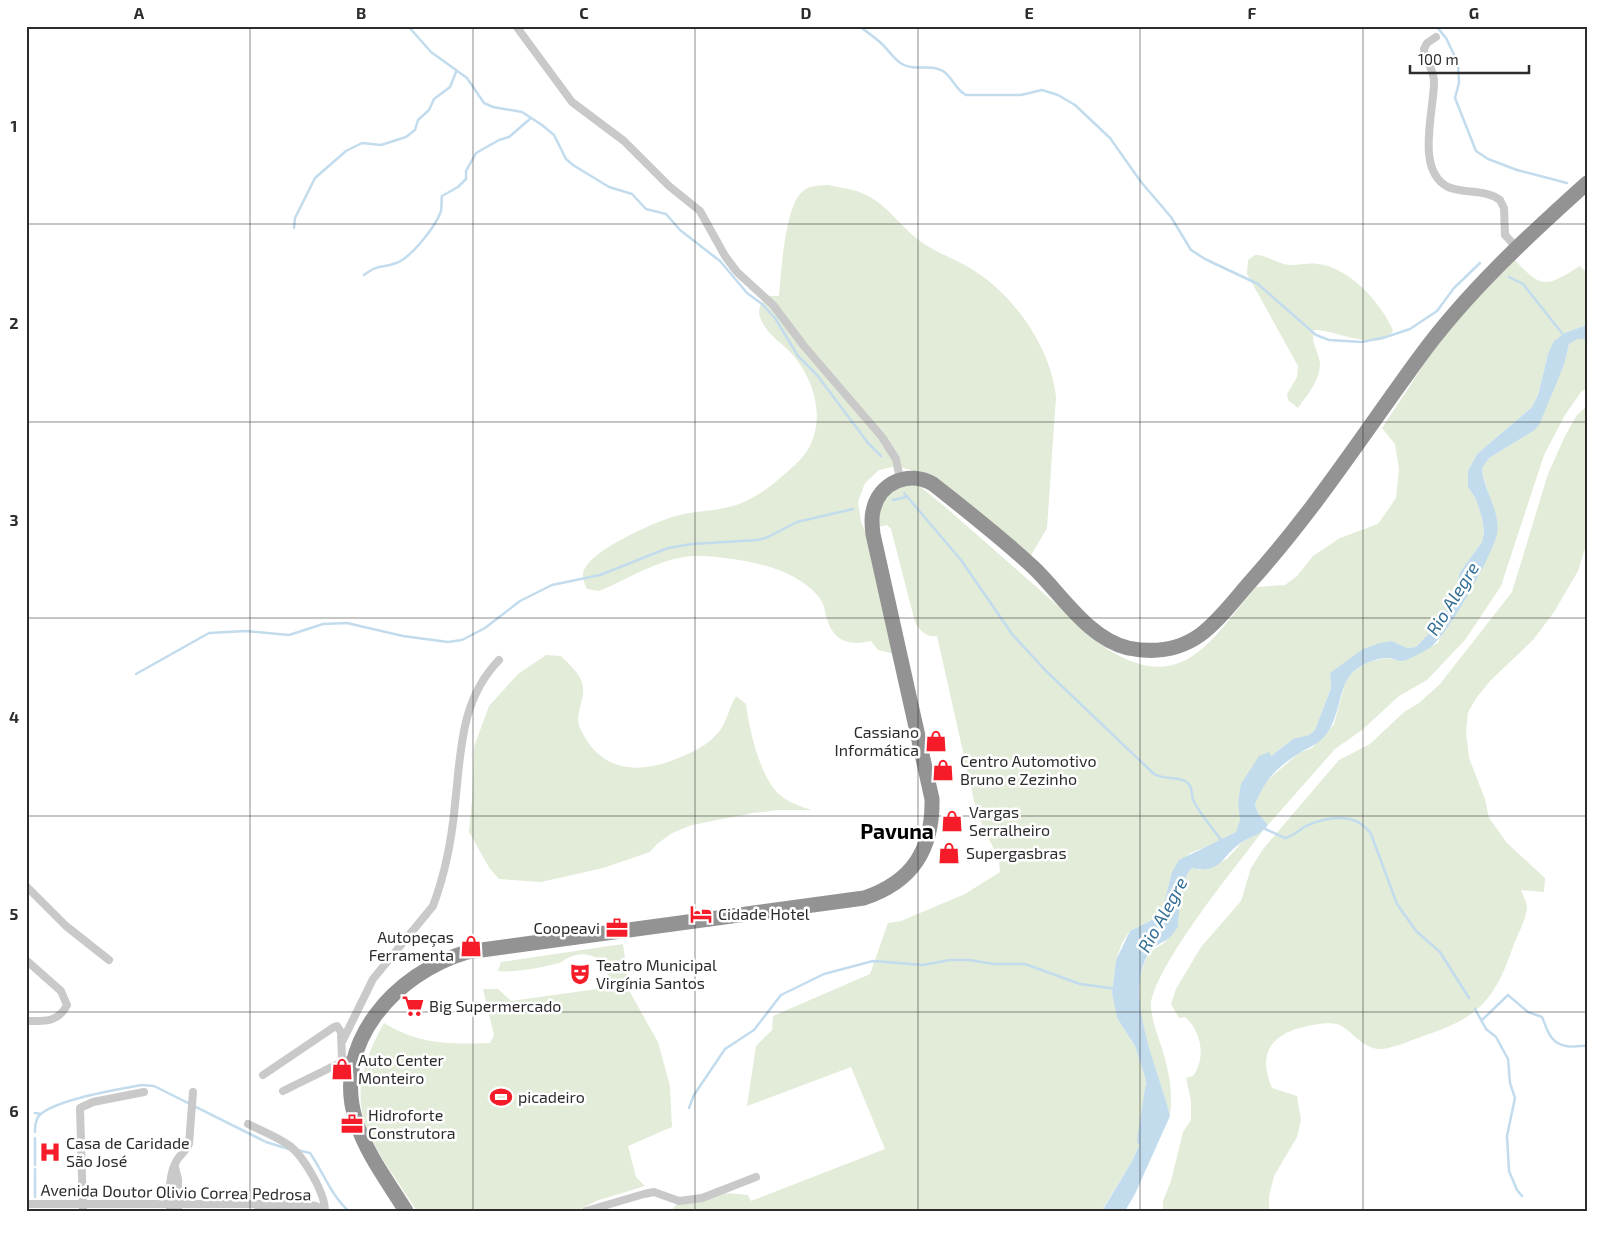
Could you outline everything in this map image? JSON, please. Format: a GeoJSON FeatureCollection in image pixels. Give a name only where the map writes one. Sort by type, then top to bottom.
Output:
{"type":"FeatureCollection","features":[{"type":"Feature","properties":{"kind":"highway"},"geometry":{"type":"LineString","coordinates":[[406,1211],[366,1146],[356,1121],[348,1060],[367,1027],[390,998],[426,968],[467,952],[864,898],[882,892],[899,882],[914,867],[929,835],[932,816],[930,787],[873,534],[872,518],[878,498],[900,479],[912,476],[924,478],[1033,567],[1100,635],[1113,642],[1140,650],[1160,650],[1183,644],[1199,636],[1218,618],[1280,549],[1329,486],[1420,356],[1447,323],[1518,249],[1587,183]]}},
{"type":"Feature","properties":{"kind":"street"},"geometry":{"type":"LineString","coordinates":[[516,26],[572,102],[624,141],[669,186],[700,211],[725,256],[737,272],[773,305],[804,346],[882,437],[896,459],[900,479]]}},
{"type":"Feature","properties":{"kind":"street"},"geometry":{"type":"LineString","coordinates":[[1436,37],[1427,42],[1424,49],[1434,82],[1431,121],[1431,166],[1435,175],[1449,187],[1491,195],[1500,200],[1504,208],[1505,235],[1518,249]]}},
{"type":"Feature","properties":{"kind":"street"},"geometry":{"type":"LineString","coordinates":[[342,1042],[373,978],[433,906],[438,892],[449,840],[461,744],[466,722],[480,682],[498,660]]}},
{"type":"Feature","properties":{"kind":"street"},"geometry":{"type":"LineString","coordinates":[[26,886],[66,926],[108,960]]}},
{"type":"Feature","properties":{"kind":"street"},"geometry":{"type":"LineString","coordinates":[[26,960],[65,997],[67,1005],[63,1014],[50,1021],[26,1021]]}},
{"type":"Feature","properties":{"kind":"street"},"geometry":{"type":"LineString","coordinates":[[263,1075],[334,1027],[339,1028],[348,1060],[283,1091]]}},
{"type":"Feature","properties":{"kind":"street"},"geometry":{"type":"LineString","coordinates":[[83,1207],[80,1108],[94,1102],[144,1092]]}},
{"type":"Feature","properties":{"kind":"street"},"geometry":{"type":"LineString","coordinates":[[174,1207],[177,1172],[175,1167],[189,1144],[193,1092]]}},
{"type":"Feature","properties":{"kind":"street"},"geometry":{"type":"LineString","coordinates":[[248,1124],[291,1146],[322,1194],[325,1211]]}},
{"type":"Feature","properties":{"kind":"street"},"geometry":{"type":"LineString","coordinates":[[586,1211],[654,1192],[679,1201],[702,1198],[756,1177]]}},
{"type":"Feature","properties":{"kind":"street","name":"Avenida Doutor Olivio Correa Pedrosa"},"geometry":{"type":"LineString","coordinates":[[26,1204],[83,1207],[305,1204],[316,1206],[325,1211]]}},
{"type":"Feature","properties":{"kind":"street","name":"Avenida Doutor Olivio Correa Pedrosa"},"geometry":{"type":"LineString","coordinates":[[258,1211],[325,1211]]}},
{"type":"Feature","properties":{"kind":"green space"},"geometry":{"type":"Polygon","coordinates":[[[828,185],[859,192],[875,200],[920,241],[973,270],[1003,294],[1039,342],[1053,379],[1056,397],[1047,528],[1029,559],[921,473],[896,466],[879,470],[865,483],[858,502],[861,522],[874,550],[895,654],[878,650],[871,641],[856,643],[838,637],[830,627],[824,606],[812,589],[792,576],[767,566],[739,560],[699,556],[673,559],[660,563],[599,591],[587,589],[583,578],[584,570],[591,560],[612,545],[638,531],[672,517],[731,507],[745,502],[775,482],[807,452],[812,441],[817,418],[814,395],[799,363],[762,323],[759,311],[766,296],[779,296],[785,241],[796,200],[808,188],[828,185]]]}},
{"type":"Feature","properties":{"kind":"green space"},"geometry":{"type":"Polygon","coordinates":[[[1255,255],[1288,265],[1318,264],[1341,272],[1363,288],[1372,298],[1393,330],[1388,337],[1380,340],[1369,340],[1314,330],[1313,339],[1320,361],[1319,371],[1312,388],[1298,408],[1288,400],[1287,394],[1297,377],[1298,366],[1247,274],[1248,260],[1255,255]]]}},
{"type":"Feature","properties":{"kind":"green space"},"geometry":{"type":"Polygon","coordinates":[[[1514,259],[1531,276],[1545,282],[1559,278],[1580,266],[1587,273],[1587,325],[1567,332],[1548,354],[1538,395],[1532,407],[1477,454],[1468,471],[1468,487],[1476,499],[1484,532],[1482,542],[1460,572],[1456,590],[1440,622],[1416,647],[1407,648],[1392,641],[1330,673],[1331,688],[1315,730],[1309,735],[1289,742],[1271,756],[1236,832],[1190,853],[1172,872],[1162,911],[1150,921],[1130,931],[1122,943],[1116,960],[1112,993],[1117,1018],[1135,1046],[1145,1077],[1151,1111],[1146,1131],[1132,1161],[1102,1210],[671,1211],[678,1204],[696,1195],[728,1193],[748,1195],[751,1201],[885,1149],[851,1067],[747,1106],[756,1046],[772,1030],[773,1016],[870,974],[888,923],[901,921],[965,894],[1000,872],[999,860],[977,814],[937,636],[930,636],[924,633],[915,622],[891,529],[887,525],[879,527],[877,499],[912,480],[1107,649],[1133,662],[1156,667],[1175,664],[1193,656],[1209,643],[1256,587],[1285,585],[1297,576],[1313,556],[1340,538],[1378,524],[1396,498],[1399,469],[1395,444],[1382,428],[1442,337],[1514,259]]]}},
{"type":"Feature","properties":{"kind":"green space"},"geometry":{"type":"Polygon","coordinates":[[[1578,339],[1587,339],[1587,388],[1581,392],[1565,415],[1544,455],[1501,586],[1465,640],[1427,680],[1399,696],[1362,730],[1335,749],[1268,825],[1258,813],[1255,805],[1263,784],[1299,753],[1312,748],[1334,724],[1346,680],[1354,671],[1368,662],[1387,658],[1401,661],[1438,643],[1495,516],[1481,468],[1489,458],[1535,430],[1564,365],[1569,344],[1578,339]]]}},
{"type":"Feature","properties":{"kind":"green space"},"geometry":{"type":"Polygon","coordinates":[[[1587,406],[1587,542],[1578,571],[1554,612],[1533,640],[1491,680],[1468,712],[1466,732],[1469,758],[1485,799],[1489,818],[1507,843],[1545,878],[1544,892],[1521,890],[1527,908],[1522,926],[1500,979],[1492,993],[1471,1014],[1442,1029],[1393,1047],[1376,1049],[1363,1043],[1347,1029],[1333,1023],[1307,1026],[1284,1034],[1270,1047],[1266,1065],[1268,1076],[1272,1088],[1297,1096],[1301,1120],[1297,1137],[1274,1176],[1269,1196],[1269,1211],[1163,1211],[1163,1201],[1171,1181],[1183,1132],[1191,1120],[1191,1101],[1186,1078],[1193,1076],[1200,1061],[1201,1053],[1198,1038],[1191,1023],[1185,1017],[1179,1018],[1171,1004],[1176,989],[1201,947],[1241,901],[1251,868],[1263,849],[1339,760],[1370,744],[1404,712],[1419,703],[1440,684],[1512,592],[1548,474],[1565,436],[1577,415],[1587,406]]]}},
{"type":"Feature","properties":{"kind":"green space"},"geometry":{"type":"Polygon","coordinates":[[[546,655],[561,656],[578,674],[583,687],[583,697],[578,723],[588,742],[597,753],[608,761],[620,766],[633,768],[647,767],[676,759],[702,747],[719,732],[736,696],[746,704],[761,765],[773,787],[787,800],[812,810],[778,810],[753,813],[692,825],[672,833],[650,852],[603,868],[541,882],[499,879],[490,869],[469,832],[474,747],[489,706],[518,674],[546,655]]]}},
{"type":"Feature","properties":{"kind":"green space"},"geometry":{"type":"Polygon","coordinates":[[[1263,831],[1197,918],[1164,970],[1154,992],[1151,1008],[1168,1073],[1171,1098],[1170,1116],[1141,1017],[1139,997],[1141,977],[1146,959],[1151,952],[1168,939],[1179,918],[1177,912],[1183,883],[1188,872],[1192,868],[1201,870],[1227,859],[1242,842],[1263,831]]]}},
{"type":"Feature","properties":{"kind":"green space"},"geometry":{"type":"Polygon","coordinates":[[[623,944],[628,983],[609,986],[606,964],[585,954],[575,955],[559,963],[538,968],[498,971],[501,962],[623,944]]]}},
{"type":"Feature","properties":{"kind":"green space"},"geometry":{"type":"Polygon","coordinates":[[[626,985],[658,1042],[670,1086],[672,1127],[628,1146],[636,1177],[645,1186],[596,1201],[577,1211],[417,1211],[385,1163],[364,1122],[361,1101],[362,1078],[370,1053],[384,1023],[410,1036],[435,1042],[490,1043],[494,1035],[483,989],[498,989],[511,1001],[626,985]]]}},
{"type":"Feature","properties":{"kind":"water"},"geometry":{"type":"Polygon","coordinates":[[[1587,325],[1587,339],[1578,339],[1569,344],[1564,365],[1539,425],[1535,430],[1489,458],[1482,468],[1485,484],[1496,517],[1497,534],[1478,577],[1436,643],[1403,661],[1385,658],[1357,668],[1345,685],[1333,721],[1323,738],[1283,764],[1262,789],[1255,805],[1258,813],[1268,825],[1259,833],[1235,847],[1215,866],[1209,869],[1192,868],[1188,872],[1181,895],[1178,927],[1168,939],[1152,949],[1143,966],[1139,986],[1145,1031],[1170,1116],[1135,1194],[1125,1211],[1102,1211],[1132,1161],[1146,1131],[1151,1111],[1145,1077],[1135,1046],[1117,1018],[1112,993],[1116,960],[1130,931],[1150,921],[1162,911],[1172,872],[1179,860],[1236,832],[1240,820],[1238,802],[1241,784],[1259,756],[1269,752],[1271,756],[1293,739],[1309,735],[1315,730],[1331,688],[1330,673],[1363,649],[1380,643],[1392,641],[1407,648],[1416,647],[1440,622],[1456,590],[1460,572],[1482,542],[1484,532],[1476,499],[1468,487],[1468,471],[1477,454],[1532,407],[1538,395],[1548,354],[1554,341],[1567,332],[1587,325]]]}},
{"type":"Feature","properties":{"kind":"waterway"},"geometry":{"type":"LineString","coordinates":[[408,26],[431,52],[467,78],[484,103],[493,107],[522,112],[542,125],[554,135],[566,159],[573,165],[609,187],[632,194],[646,209],[666,214],[680,230],[720,261],[747,293],[762,304],[775,318],[798,356],[817,375],[868,443],[881,456]]}},
{"type":"Feature","properties":{"kind":"waterway"},"geometry":{"type":"LineString","coordinates":[[859,26],[880,42],[902,64],[943,71],[959,90],[966,95],[1021,95],[1042,90],[1058,95],[1075,105],[1110,138],[1141,182],[1171,217],[1191,250],[1205,259],[1258,284],[1316,335],[1329,340],[1362,342],[1410,329],[1437,311],[1454,288],[1480,263]]}},
{"type":"Feature","properties":{"kind":"waterway"},"geometry":{"type":"LineString","coordinates":[[1436,26],[1446,38],[1458,63],[1459,83],[1455,98],[1476,151],[1488,159],[1517,170],[1567,183]]}},
{"type":"Feature","properties":{"kind":"waterway"},"geometry":{"type":"LineString","coordinates":[[294,228],[295,218],[315,178],[346,151],[362,143],[381,145],[406,137],[415,130],[418,120],[429,110],[434,99],[450,87],[456,72]]}},
{"type":"Feature","properties":{"kind":"waterway"},"geometry":{"type":"LineString","coordinates":[[364,275],[369,271],[396,263],[409,255],[429,233],[438,217],[441,211],[442,196],[458,187],[466,179],[466,171],[476,153],[499,140],[509,137],[531,118]]}},
{"type":"Feature","properties":{"kind":"waterway"},"geometry":{"type":"LineString","coordinates":[[1509,277],[1523,284],[1565,337]]}},
{"type":"Feature","properties":{"kind":"waterway"},"geometry":{"type":"LineString","coordinates":[[904,493],[961,560],[1012,634],[1046,671],[1154,774],[1188,783],[1197,807],[1222,841]]}},
{"type":"Feature","properties":{"kind":"waterway"},"geometry":{"type":"LineString","coordinates":[[893,500],[906,497]]}},
{"type":"Feature","properties":{"kind":"waterway"},"geometry":{"type":"LineString","coordinates":[[136,674],[209,633],[246,631],[289,635],[323,624],[347,623],[403,636],[448,642],[462,640],[485,628],[520,601],[552,585],[600,575],[668,548],[692,544],[758,540],[797,522],[853,509]]}},
{"type":"Feature","properties":{"kind":"waterway"},"geometry":{"type":"LineString","coordinates":[[1263,828],[1285,838],[1306,826],[1332,818],[1350,819],[1365,827],[1371,834],[1397,904],[1416,931],[1440,952],[1469,998]]}},
{"type":"Feature","properties":{"kind":"waterway"},"geometry":{"type":"LineString","coordinates":[[689,1108],[694,1095],[725,1049],[754,1030],[781,995],[824,974],[873,961],[923,965],[950,960],[969,960],[994,964],[1025,964],[1080,984],[1117,989]]}},
{"type":"Feature","properties":{"kind":"waterway"},"geometry":{"type":"LineString","coordinates":[[1482,1020],[1508,995],[1528,1012],[1542,1017],[1552,1038],[1556,1042],[1569,1047],[1587,1046]]}},
{"type":"Feature","properties":{"kind":"waterway"},"geometry":{"type":"LineString","coordinates":[[1475,1009],[1486,1029],[1496,1037],[1508,1059],[1510,1083],[1515,1098],[1507,1136],[1509,1171],[1517,1190],[1522,1196]]}},
{"type":"Feature","properties":{"kind":"waterway"},"geometry":{"type":"LineString","coordinates":[[35,1132],[35,1124],[38,1117],[56,1105],[103,1092],[142,1085],[154,1086],[266,1142],[292,1150]]}},
{"type":"Feature","properties":{"kind":"waterway","name":"Rio Alegre"},"geometry":{"type":"LineString","coordinates":[[1144,1140],[1152,1089]]}},
{"type":"Feature","properties":{"kind":"waterway"},"geometry":{"type":"LineString","coordinates":[[35,1113],[41,1114]]}},
{"type":"Feature","properties":{"kind":"waterway"},"geometry":{"type":"LineString","coordinates":[[35,1138],[35,1165]]}},
{"type":"Feature","properties":{"kind":"waterway"},"geometry":{"type":"LineString","coordinates":[[297,1150],[310,1153],[333,1192],[349,1211]]}},
{"type":"Feature","properties":{"kind":"waterway"},"geometry":{"type":"LineString","coordinates":[[35,1169],[35,1197]]}},
{"type":"Feature","properties":{"kind":"place","name":"Cassiano Informática"},"geometry":{"type":"Point","coordinates":[936,741]}},
{"type":"Feature","properties":{"kind":"place","name":"Centro Automotivo Bruno e Zezinho"},"geometry":{"type":"Point","coordinates":[943,770]}},
{"type":"Feature","properties":{"kind":"place","name":"Vargas Serralheiro"},"geometry":{"type":"Point","coordinates":[952,821]}},
{"type":"Feature","properties":{"kind":"place","name":"Supergasbras"},"geometry":{"type":"Point","coordinates":[949,853]}},
{"type":"Feature","properties":{"kind":"place","name":"Cidade Hotel"},"geometry":{"type":"Point","coordinates":[701,914]}},
{"type":"Feature","properties":{"kind":"place","name":"Coopeavi"},"geometry":{"type":"Point","coordinates":[617,928]}},
{"type":"Feature","properties":{"kind":"place","name":"Autopeças Ferramenta"},"geometry":{"type":"Point","coordinates":[471,946]}},
{"type":"Feature","properties":{"kind":"place","name":"Teatro Municipal Virgínia Santos"},"geometry":{"type":"Point","coordinates":[580,974]}},
{"type":"Feature","properties":{"kind":"place","name":"Big Supermercado"},"geometry":{"type":"Point","coordinates":[413,1006]}},
{"type":"Feature","properties":{"kind":"place","name":"Auto Center Monteiro"},"geometry":{"type":"Point","coordinates":[342,1069]}},
{"type":"Feature","properties":{"kind":"place","name":"picadeiro"},"geometry":{"type":"Point","coordinates":[501,1097]}},
{"type":"Feature","properties":{"kind":"place","name":"Hidroforte Construtora"},"geometry":{"type":"Point","coordinates":[352,1124]}},
{"type":"Feature","properties":{"kind":"place","name":"Casa de Caridade São José"},"geometry":{"type":"Point","coordinates":[50,1152]}},
{"type":"Feature","properties":{"kind":"district","name":"Pavuna"},"geometry":{"type":"Point","coordinates":[897,832]}}]}
